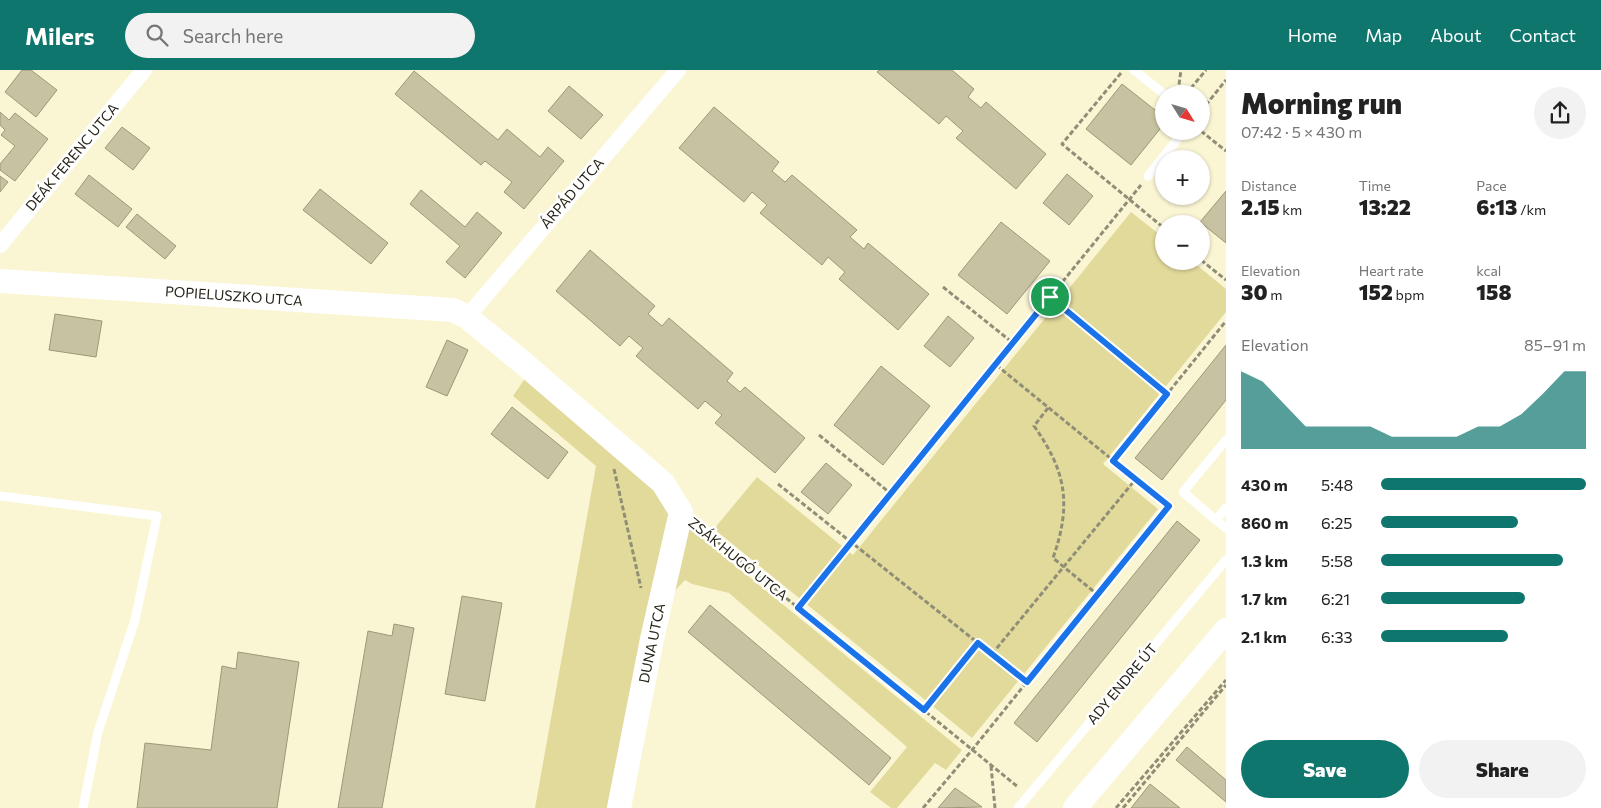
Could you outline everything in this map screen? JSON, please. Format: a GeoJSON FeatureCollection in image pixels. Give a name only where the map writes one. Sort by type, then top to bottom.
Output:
{"type":"FeatureCollection","features":[{"type":"Feature","properties":{"kind":"street","name":"DEÁK FERENC UTCA"},"geometry":{"type":"LineString","coordinates":[[0,245],[144,70]]}},
{"type":"Feature","properties":{"kind":"street","name":"ÁRPÁD UTCA"},"geometry":{"type":"LineString","coordinates":[[467,317],[678,70]]}},
{"type":"Feature","properties":{"kind":"street","name":"POPIELUSZKO UTCA"},"geometry":{"type":"LineString","coordinates":[[0,281],[453,310],[467,317]]}},
{"type":"Feature","properties":{"kind":"street"},"geometry":{"type":"LineString","coordinates":[[467,317],[663,483],[681,512]]}},
{"type":"Feature","properties":{"kind":"street","name":"DUNA UTCA"},"geometry":{"type":"LineString","coordinates":[[619,808],[652,639],[681,512]]}},
{"type":"Feature","properties":{"kind":"street"},"geometry":{"type":"LineString","coordinates":[[1075,808],[1226,630]]}},
{"type":"Feature","properties":{"kind":"lane"},"geometry":{"type":"LineString","coordinates":[[1134,70],[1155,87]]}},
{"type":"Feature","properties":{"kind":"lane"},"geometry":{"type":"LineString","coordinates":[[1148,176],[1177,140]]}},
{"type":"Feature","properties":{"kind":"lane"},"geometry":{"type":"LineString","coordinates":[[1226,440],[1183,492],[1226,528]]}},
{"type":"Feature","properties":{"kind":"lane"},"geometry":{"type":"LineString","coordinates":[[0,496],[157,516],[135,620],[98,732],[83,808]]}},
{"type":"Feature","properties":{"kind":"lane"},"geometry":{"type":"LineString","coordinates":[[1216,520],[1226,508]]}},
{"type":"Feature","properties":{"kind":"lane","name":"ADY ENDRE ÚT"},"geometry":{"type":"LineString","coordinates":[[1018,808],[1226,560]]}},
{"type":"Feature","properties":{"kind":"path"},"geometry":{"type":"LineString","coordinates":[[1124,70],[1062,144],[1155,221]]}},
{"type":"Feature","properties":{"kind":"path"},"geometry":{"type":"LineString","coordinates":[[1179,85],[1181,70]]}},
{"type":"Feature","properties":{"kind":"path"},"geometry":{"type":"LineString","coordinates":[[1194,85],[1206,70]]}},
{"type":"Feature","properties":{"kind":"path"},"geometry":{"type":"LineString","coordinates":[[1210,99],[1226,80]]}},
{"type":"Feature","properties":{"kind":"path"},"geometry":{"type":"LineString","coordinates":[[1210,139],[1226,152]]}},
{"type":"Feature","properties":{"kind":"path"},"geometry":{"type":"LineString","coordinates":[[798,608],[1129,200]]}},
{"type":"Feature","properties":{"kind":"path"},"geometry":{"type":"LineString","coordinates":[[1210,267],[1226,280]]}},
{"type":"Feature","properties":{"kind":"path"},"geometry":{"type":"LineString","coordinates":[[943,287],[1013,343]]}},
{"type":"Feature","properties":{"kind":"path"},"geometry":{"type":"LineString","coordinates":[[1050,297],[1167,394]]}},
{"type":"Feature","properties":{"kind":"path"},"geometry":{"type":"LineString","coordinates":[[1113,461],[1226,321]]}},
{"type":"Feature","properties":{"kind":"path"},"geometry":{"type":"LineString","coordinates":[[923,808],[1169,506],[996,364]]}},
{"type":"Feature","properties":{"kind":"path"},"geometry":{"type":"LineString","coordinates":[[1048,408],[1034,426],[1048,446],[1058,466],[1062,486],[1064,506],[1058,544],[1053,558],[1098,595]]}},
{"type":"Feature","properties":{"kind":"path"},"geometry":{"type":"LineString","coordinates":[[606,434],[641,590]]}},
{"type":"Feature","properties":{"kind":"path"},"geometry":{"type":"LineString","coordinates":[[819,435],[890,493]]}},
{"type":"Feature","properties":{"kind":"path"},"geometry":{"type":"LineString","coordinates":[[992,654],[1135,480]]}},
{"type":"Feature","properties":{"kind":"path"},"geometry":{"type":"LineString","coordinates":[[778,484],[1027,682]]}},
{"type":"Feature","properties":{"kind":"path","name":"ZSÁK HUGÓ UTCA"},"geometry":{"type":"LineString","coordinates":[[681,512],[1028,796]]}},
{"type":"Feature","properties":{"kind":"path"},"geometry":{"type":"LineString","coordinates":[[924,710],[978,643]]}},
{"type":"Feature","properties":{"kind":"path"},"geometry":{"type":"LineString","coordinates":[[1116,808],[1226,680]]}},
{"type":"Feature","properties":{"kind":"path"},"geometry":{"type":"LineString","coordinates":[[1123,808],[1226,685]]}},
{"type":"Feature","properties":{"kind":"path"},"geometry":{"type":"LineString","coordinates":[[991,765],[995,808]]}},
{"type":"Feature","properties":{"kind":"shaded area"},"geometry":{"type":"Polygon","coordinates":[[[1131,212],[1155,231],[1155,270],[1203,270],[1226,289],[1226,312],[1103,464],[1158,509],[972,738],[714,529],[757,477],[853,555],[1131,212]]]}},
{"type":"Feature","properties":{"kind":"shaded area"},"geometry":{"type":"Polygon","coordinates":[[[528,374],[661,490],[671,514],[613,808],[535,808],[596,466],[513,396],[528,374]]]}},
{"type":"Feature","properties":{"kind":"shaded area"},"geometry":{"type":"Polygon","coordinates":[[[684,524],[962,750],[946,770],[935,763],[897,808],[891,808],[870,792],[907,747],[729,593],[692,584],[685,580],[671,595],[684,524]]]}},
{"type":"Feature","properties":{"kind":"building"},"geometry":{"type":"Polygon","coordinates":[[[22,70],[31,70],[57,90],[36,117],[5,92],[22,70]]]}},
{"type":"Feature","properties":{"kind":"building"},"geometry":{"type":"Polygon","coordinates":[[[879,70],[952,70],[974,89],[968,97],[981,108],[986,102],[1046,154],[1016,189],[956,138],[963,131],[946,116],[939,124],[877,72],[879,70]]]}},
{"type":"Feature","properties":{"kind":"building"},"geometry":{"type":"Polygon","coordinates":[[[414,71],[498,140],[507,129],[540,157],[548,147],[564,161],[524,209],[504,192],[512,182],[485,161],[481,165],[395,94],[414,71]]]}},
{"type":"Feature","properties":{"kind":"building"},"geometry":{"type":"Polygon","coordinates":[[[1122,84],[1155,110],[1155,135],[1131,165],[1086,129],[1122,84]]]}},
{"type":"Feature","properties":{"kind":"building"},"geometry":{"type":"Polygon","coordinates":[[[569,86],[603,115],[581,139],[548,111],[569,86]]]}},
{"type":"Feature","properties":{"kind":"building"},"geometry":{"type":"Polygon","coordinates":[[[714,107],[779,162],[772,171],[785,182],[792,175],[857,230],[850,237],[864,249],[868,243],[929,294],[898,330],[839,279],[845,272],[828,257],[822,265],[760,213],[767,205],[752,192],[744,202],[679,148],[714,107]]]}},
{"type":"Feature","properties":{"kind":"building"},"geometry":{"type":"Polygon","coordinates":[[[0,112],[9,120],[15,113],[48,139],[15,181],[0,170],[0,164],[15,146],[1,135],[5,130],[0,125],[0,112]]]}},
{"type":"Feature","properties":{"kind":"building"},"geometry":{"type":"Polygon","coordinates":[[[122,127],[150,148],[133,170],[105,148],[122,127]]]}},
{"type":"Feature","properties":{"kind":"building"},"geometry":{"type":"Polygon","coordinates":[[[1067,174],[1093,196],[1069,225],[1043,203],[1067,174]]]}},
{"type":"Feature","properties":{"kind":"building"},"geometry":{"type":"Polygon","coordinates":[[[89,175],[132,209],[118,227],[75,194],[89,175]]]}},
{"type":"Feature","properties":{"kind":"building"},"geometry":{"type":"Polygon","coordinates":[[[0,176],[8,182],[0,192],[0,176]]]}},
{"type":"Feature","properties":{"kind":"building"},"geometry":{"type":"Polygon","coordinates":[[[320,189],[388,243],[371,264],[303,210],[320,189]]]}},
{"type":"Feature","properties":{"kind":"building"},"geometry":{"type":"Polygon","coordinates":[[[421,190],[465,227],[477,212],[502,233],[465,278],[446,262],[460,246],[410,204],[421,190]]]}},
{"type":"Feature","properties":{"kind":"building"},"geometry":{"type":"Polygon","coordinates":[[[1226,191],[1226,243],[1210,230],[1210,215],[1206,215],[1226,191]]]}},
{"type":"Feature","properties":{"kind":"building"},"geometry":{"type":"Polygon","coordinates":[[[137,214],[176,246],[165,259],[126,227],[137,214]]]}},
{"type":"Feature","properties":{"kind":"building"},"geometry":{"type":"Polygon","coordinates":[[[1001,222],[1050,261],[1007,314],[958,275],[1001,222]]]}},
{"type":"Feature","properties":{"kind":"building"},"geometry":{"type":"Polygon","coordinates":[[[590,250],[655,306],[648,314],[662,326],[669,318],[733,373],[727,381],[740,392],[745,387],[805,438],[775,473],[715,423],[722,415],[705,401],[698,409],[636,356],[643,348],[629,336],[620,346],[556,291],[590,250]]]}},
{"type":"Feature","properties":{"kind":"building"},"geometry":{"type":"Polygon","coordinates":[[[55,314],[102,321],[96,357],[49,350],[55,314]]]}},
{"type":"Feature","properties":{"kind":"building"},"geometry":{"type":"Polygon","coordinates":[[[948,316],[974,338],[950,367],[924,346],[948,316]]]}},
{"type":"Feature","properties":{"kind":"building"},"geometry":{"type":"Polygon","coordinates":[[[447,340],[468,350],[447,396],[426,387],[447,340]]]}},
{"type":"Feature","properties":{"kind":"building"},"geometry":{"type":"Polygon","coordinates":[[[1226,345],[1226,400],[1162,480],[1135,458],[1226,345]]]}},
{"type":"Feature","properties":{"kind":"building"},"geometry":{"type":"Polygon","coordinates":[[[881,366],[930,406],[883,465],[834,425],[881,366]]]}},
{"type":"Feature","properties":{"kind":"building"},"geometry":{"type":"Polygon","coordinates":[[[512,407],[568,452],[548,479],[491,434],[512,407]]]}},
{"type":"Feature","properties":{"kind":"building"},"geometry":{"type":"Polygon","coordinates":[[[826,463],[852,485],[828,514],[801,492],[826,463]]]}},
{"type":"Feature","properties":{"kind":"building"},"geometry":{"type":"Polygon","coordinates":[[[1177,521],[1200,540],[1037,742],[1014,723],[1177,521]]]}},
{"type":"Feature","properties":{"kind":"building"},"geometry":{"type":"Polygon","coordinates":[[[462,596],[502,603],[485,701],[445,694],[462,596]]]}},
{"type":"Feature","properties":{"kind":"building"},"geometry":{"type":"Polygon","coordinates":[[[710,605],[891,758],[869,785],[688,632],[710,605]]]}},
{"type":"Feature","properties":{"kind":"building"},"geometry":{"type":"Polygon","coordinates":[[[394,624],[414,628],[382,808],[338,808],[368,631],[392,636],[394,624]]]}},
{"type":"Feature","properties":{"kind":"building"},"geometry":{"type":"Polygon","coordinates":[[[238,652],[299,662],[277,808],[137,808],[145,743],[211,750],[222,666],[236,669],[238,652]]]}},
{"type":"Feature","properties":{"kind":"building"},"geometry":{"type":"Polygon","coordinates":[[[1187,747],[1226,780],[1226,802],[1176,760],[1187,747]]]}},
{"type":"Feature","properties":{"kind":"building"},"geometry":{"type":"Polygon","coordinates":[[[1150,784],[1180,808],[1131,808],[1150,784]]]}},
{"type":"Feature","properties":{"kind":"building"},"geometry":{"type":"Polygon","coordinates":[[[955,788],[982,807],[938,808],[955,788]]]}},
{"type":"Feature","properties":{"kind":"route"},"geometry":{"type":"LineString","coordinates":[[1050,297],[1167,394],[1113,461],[1169,506],[1027,682],[978,643],[924,710],[798,608],[1050,297]]}}]}
